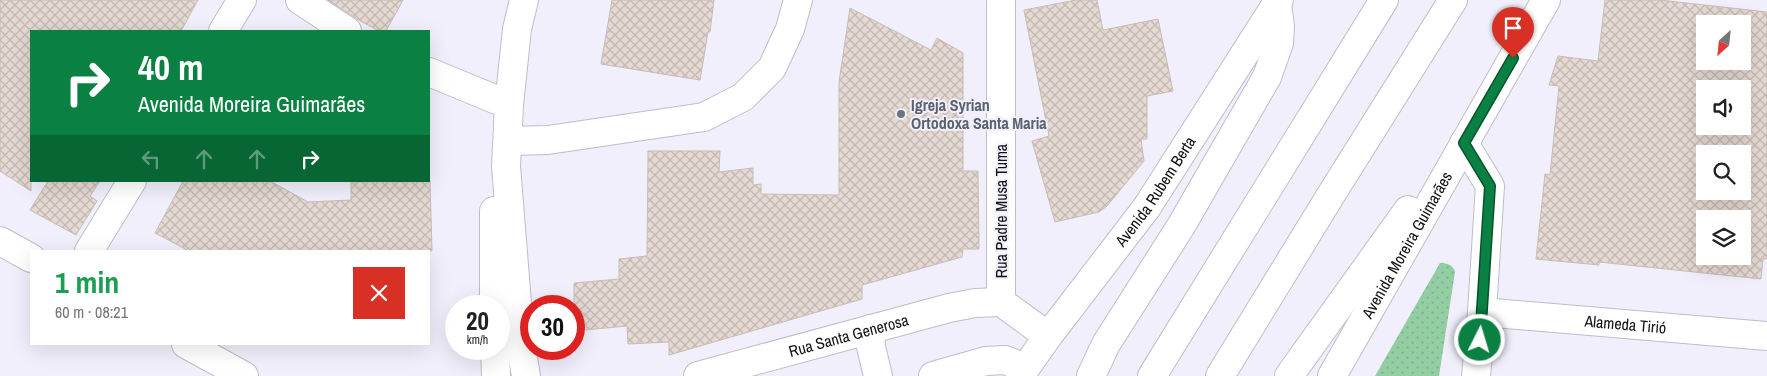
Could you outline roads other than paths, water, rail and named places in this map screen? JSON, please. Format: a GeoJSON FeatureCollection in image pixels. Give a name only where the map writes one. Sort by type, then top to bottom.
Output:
{"type":"FeatureCollection","features":[{"type":"Feature","properties":{"kind":"main road"},"geometry":{"type":"LineString","coordinates":[[224,30],[242,0]]}},
{"type":"Feature","properties":{"kind":"main road"},"geometry":{"type":"LineString","coordinates":[[300,0],[345,30]]}},
{"type":"Feature","properties":{"kind":"main road"},"geometry":{"type":"LineString","coordinates":[[524,0],[517,29],[509,106],[507,153],[520,340],[526,376]]}},
{"type":"Feature","properties":{"kind":"main road"},"geometry":{"type":"LineString","coordinates":[[507,153],[548,140],[704,117],[743,97],[772,68],[790,29],[798,0]]}},
{"type":"Feature","properties":{"kind":"main road"},"geometry":{"type":"LineString","coordinates":[[1152,376],[1384,0]]}},
{"type":"Feature","properties":{"kind":"main road"},"geometry":{"type":"LineString","coordinates":[[1220,376],[1329,198],[1454,0]]}},
{"type":"Feature","properties":{"kind":"main road"},"geometry":{"type":"LineString","coordinates":[[1289,376],[1426,184],[1460,132],[1496,87],[1546,0]]}},
{"type":"Feature","properties":{"kind":"main road","name":"Rua Padre Musa Tuma"},"geometry":{"type":"LineString","coordinates":[[1000,1],[1001,302],[1048,336]]}},
{"type":"Feature","properties":{"kind":"main road"},"geometry":{"type":"LineString","coordinates":[[1091,376],[1106,344],[1181,226],[1267,77],[1279,43],[1278,2]]}},
{"type":"Feature","properties":{"kind":"main road","name":"Avenida Rubem Berta"},"geometry":{"type":"LineString","coordinates":[[1023,372],[1048,336],[1147,208],[1278,2]]}},
{"type":"Feature","properties":{"kind":"main road"},"geometry":{"type":"LineString","coordinates":[[430,72],[509,106]]}},
{"type":"Feature","properties":{"kind":"main road","name":"Avenida Moreira Guimarães"},"geometry":{"type":"LineString","coordinates":[[1332,376],[1496,87]]}},
{"type":"Feature","properties":{"kind":"main road"},"geometry":{"type":"LineString","coordinates":[[1464,143],[1490,186],[1476,376]]}},
{"type":"Feature","properties":{"kind":"main road"},"geometry":{"type":"LineString","coordinates":[[494,295],[494,212],[507,153]]}},
{"type":"Feature","properties":{"kind":"main road"},"geometry":{"type":"LineString","coordinates":[[90,250],[131,182]]}},
{"type":"Feature","properties":{"kind":"main road"},"geometry":{"type":"LineString","coordinates":[[0,241],[30,257]]}},
{"type":"Feature","properties":{"kind":"main road","name":"Rua Santa Generosa"},"geometry":{"type":"LineString","coordinates":[[698,376],[949,308],[975,303],[1001,302]]}},
{"type":"Feature","properties":{"kind":"main road","name":"Alameda Tirió"},"geometry":{"type":"LineString","coordinates":[[1482,312],[1767,336]]}},
{"type":"Feature","properties":{"kind":"main road"},"geometry":{"type":"LineString","coordinates":[[870,328],[871,347],[878,376]]}},
{"type":"Feature","properties":{"kind":"main road"},"geometry":{"type":"LineString","coordinates":[[188,345],[244,376]]}},
{"type":"Feature","properties":{"kind":"main road"},"geometry":{"type":"LineString","coordinates":[[495,360],[496,376]]}},
{"type":"Feature","properties":{"kind":"main road"},"geometry":{"type":"LineString","coordinates":[[933,376],[986,361],[1005,360],[1023,372]]}},
{"type":"Feature","properties":{"kind":"place","name":"Igreja Syrian Ortodoxa Santa Maria"},"geometry":{"type":"Point","coordinates":[901,114]}}]}
